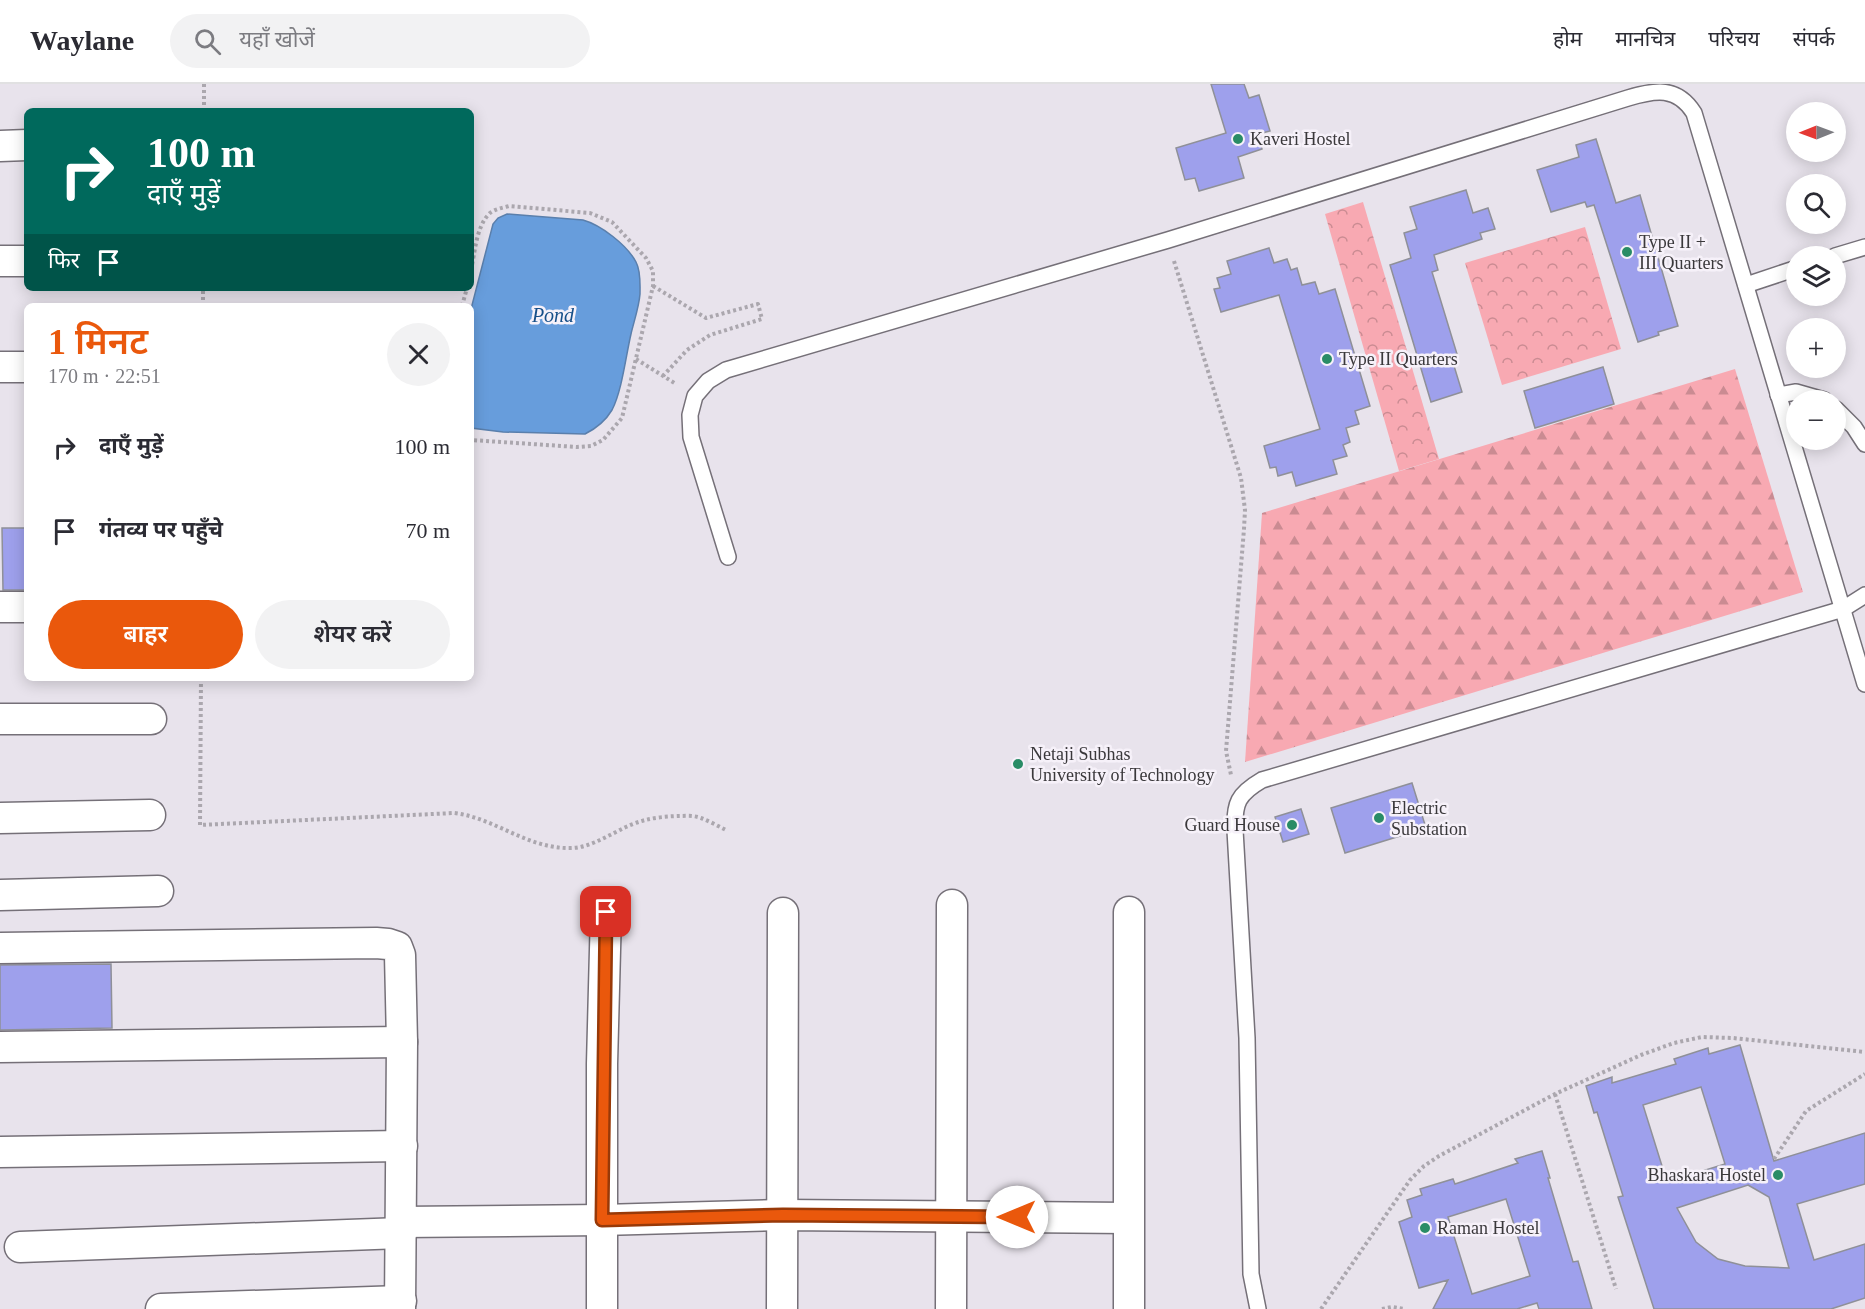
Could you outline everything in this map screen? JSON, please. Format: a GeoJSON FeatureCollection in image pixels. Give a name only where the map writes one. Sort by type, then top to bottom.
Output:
{"type":"FeatureCollection","features":[{"type":"Feature","properties":{"kind":"street"},"geometry":{"type":"LineString","coordinates":[[0,146],[24,145]]}},
{"type":"Feature","properties":{"kind":"street"},"geometry":{"type":"LineString","coordinates":[[0,261],[24,261]]}},
{"type":"Feature","properties":{"kind":"street"},"geometry":{"type":"LineString","coordinates":[[0,367],[24,367]]}},
{"type":"Feature","properties":{"kind":"street"},"geometry":{"type":"LineString","coordinates":[[0,607],[24,607]]}},
{"type":"Feature","properties":{"kind":"street"},"geometry":{"type":"LineString","coordinates":[[0,719],[151,719]]}},
{"type":"Feature","properties":{"kind":"street"},"geometry":{"type":"LineString","coordinates":[[0,818],[150,815]]}},
{"type":"Feature","properties":{"kind":"street"},"geometry":{"type":"LineString","coordinates":[[0,895],[158,891]]}},
{"type":"Feature","properties":{"kind":"street"},"geometry":{"type":"LineString","coordinates":[[951,1309],[952,905]]}},
{"type":"Feature","properties":{"kind":"street"},"geometry":{"type":"LineString","coordinates":[[602,1309],[606,912]]}},
{"type":"Feature","properties":{"kind":"street"},"geometry":{"type":"LineString","coordinates":[[1129,912],[1129,1309]]}},
{"type":"Feature","properties":{"kind":"street"},"geometry":{"type":"LineString","coordinates":[[782,1309],[783,913]]}},
{"type":"Feature","properties":{"kind":"street"},"geometry":{"type":"LineString","coordinates":[[0,948],[388,944],[397,947],[400,955],[402,1042],[400,1305],[161,1309]]}},
{"type":"Feature","properties":{"kind":"street"},"geometry":{"type":"LineString","coordinates":[[0,1047],[402,1042]]}},
{"type":"Feature","properties":{"kind":"street"},"geometry":{"type":"LineString","coordinates":[[0,1152],[402,1146]]}},
{"type":"Feature","properties":{"kind":"street"},"geometry":{"type":"LineString","coordinates":[[20,1247],[401,1227],[783,1215],[1128,1218]]}},
{"type":"Feature","properties":{"kind":"lane"},"geometry":{"type":"LineString","coordinates":[[728,557],[691,437],[690,415],[695,396],[708,381],[726,370],[1168,240],[1641,94],[1666,92],[1675,94],[1694,113],[1865,684]]}},
{"type":"Feature","properties":{"kind":"lane"},"geometry":{"type":"LineString","coordinates":[[1846,253],[1865,247]]}},
{"type":"Feature","properties":{"kind":"lane"},"geometry":{"type":"LineString","coordinates":[[1746,285],[1786,272]]}},
{"type":"Feature","properties":{"kind":"lane"},"geometry":{"type":"LineString","coordinates":[[1778,395],[1786,394]]}},
{"type":"Feature","properties":{"kind":"lane"},"geometry":{"type":"LineString","coordinates":[[1846,419],[1865,444]]}},
{"type":"Feature","properties":{"kind":"lane"},"geometry":{"type":"LineString","coordinates":[[1258,1309],[1251,1274],[1247,1038],[1234,813],[1239,799],[1249,788],[1262,780],[1843,609],[1865,596]]}},
{"type":"Feature","properties":{"kind":"path"},"geometry":{"type":"LineString","coordinates":[[204,84],[204,108]]}},
{"type":"Feature","properties":{"kind":"path"},"geometry":{"type":"LineString","coordinates":[[474,258],[482,225],[489,214],[496,209],[509,206],[591,213],[612,222],[646,258],[653,272],[652,286],[622,418],[612,432],[591,446],[577,447],[474,440]]}},
{"type":"Feature","properties":{"kind":"path"},"geometry":{"type":"LineString","coordinates":[[1168,240],[1244,494],[1244,529],[1226,751],[1227,763],[1239,799]]}},
{"type":"Feature","properties":{"kind":"path"},"geometry":{"type":"LineString","coordinates":[[636,360],[663,376],[687,350],[710,335],[762,319],[758,304],[706,318],[652,286]]}},
{"type":"Feature","properties":{"kind":"path"},"geometry":{"type":"LineString","coordinates":[[201,681],[200,825],[454,813],[467,814],[537,844],[575,848],[593,843],[633,823],[656,816],[694,816],[726,830]]}},
{"type":"Feature","properties":{"kind":"path"},"geometry":{"type":"LineString","coordinates":[[1321,1309],[1410,1180],[1424,1166],[1555,1095],[1641,1055],[1702,1038],[1733,1038],[1865,1052]]}},
{"type":"Feature","properties":{"kind":"path"},"geometry":{"type":"LineString","coordinates":[[1774,1159],[1806,1111],[1865,1074]]}},
{"type":"Feature","properties":{"kind":"path"},"geometry":{"type":"LineString","coordinates":[[1555,1095],[1616,1289]]}},
{"type":"Feature","properties":{"kind":"path"},"geometry":{"type":"LineString","coordinates":[[1382,1309],[1392,1307],[1404,1309]]}},
{"type":"Feature","properties":{"kind":"green space"},"geometry":{"type":"Polygon","coordinates":[[[1363,202],[1439,459],[1399,471],[1325,214],[1363,202]]]}},
{"type":"Feature","properties":{"kind":"green space"},"geometry":{"type":"Polygon","coordinates":[[[1585,227],[1621,349],[1502,385],[1465,263],[1585,227]]]}},
{"type":"Feature","properties":{"kind":"green space"},"geometry":{"type":"Polygon","coordinates":[[[1735,369],[1803,592],[1245,762],[1262,513],[1735,369]]]}},
{"type":"Feature","properties":{"kind":"water","name":"Pond"},"geometry":{"type":"Polygon","coordinates":[[[507,214],[583,220],[605,231],[620,243],[638,266],[640,294],[638,309],[618,393],[607,417],[585,434],[503,432],[474,428],[473,303],[493,224],[498,218],[507,214]]]}},
{"type":"Feature","properties":{"kind":"building","name":"Kaveri Hostel"},"geometry":{"type":"Polygon","coordinates":[[[1211,84],[1244,84],[1249,98],[1259,95],[1270,131],[1258,134],[1262,149],[1238,157],[1244,178],[1199,191],[1195,178],[1185,180],[1176,148],[1226,133],[1211,84]]]}},
{"type":"Feature","properties":{"kind":"building","name":"Type II + III Quarters"},"geometry":{"type":"Polygon","coordinates":[[[1596,139],[1616,203],[1640,195],[1678,326],[1658,332],[1659,335],[1638,342],[1594,205],[1587,207],[1585,202],[1551,212],[1537,170],[1579,157],[1576,145],[1596,139]]]}},
{"type":"Feature","properties":{"kind":"building"},"geometry":{"type":"Polygon","coordinates":[[[1466,190],[1473,213],[1488,208],[1495,229],[1480,233],[1482,239],[1434,255],[1438,270],[1432,272],[1457,354],[1451,356],[1462,392],[1431,402],[1390,265],[1411,258],[1404,233],[1417,229],[1410,207],[1466,190]]]}},
{"type":"Feature","properties":{"kind":"building","name":"Type II Quarters"},"geometry":{"type":"Polygon","coordinates":[[[1269,248],[1274,263],[1287,259],[1291,270],[1297,268],[1302,285],[1315,282],[1319,294],[1335,289],[1370,406],[1355,411],[1359,424],[1346,428],[1350,442],[1343,445],[1347,456],[1333,460],[1337,474],[1296,486],[1292,472],[1278,476],[1276,467],[1270,468],[1264,446],[1320,429],[1279,295],[1221,312],[1214,289],[1220,288],[1217,278],[1231,274],[1227,261],[1269,248]]]}},
{"type":"Feature","properties":{"kind":"building"},"geometry":{"type":"Polygon","coordinates":[[[1603,367],[1614,404],[1535,428],[1524,391],[1603,367]]]}},
{"type":"Feature","properties":{"kind":"building"},"geometry":{"type":"Polygon","coordinates":[[[2,528],[24,528],[24,590],[3,590],[2,528]]]}},
{"type":"Feature","properties":{"kind":"building","name":"Electric Substation"},"geometry":{"type":"Polygon","coordinates":[[[1412,783],[1426,828],[1345,853],[1331,808],[1412,783]]]}},
{"type":"Feature","properties":{"kind":"building","name":"Guard House"},"geometry":{"type":"Polygon","coordinates":[[[1301,809],[1309,834],[1283,842],[1275,817],[1301,809]]]}},
{"type":"Feature","properties":{"kind":"building"},"geometry":{"type":"Polygon","coordinates":[[[111,964],[112,1028],[0,1030],[0,965],[111,964]]]}},
{"type":"Feature","properties":{"kind":"building","name":"Bhaskara Hostel"},"geometry":{"type":"Polygon","coordinates":[[[1740,1045],[1774,1161],[1865,1133],[1865,1184],[1797,1204],[1814,1260],[1865,1244],[1865,1298],[1831,1309],[1654,1309],[1618,1197],[1623,1196],[1597,1112],[1594,1113],[1586,1086],[1612,1077],[1612,1083],[1676,1064],[1674,1059],[1708,1048],[1709,1054],[1740,1045]],[[1701,1087],[1643,1105],[1667,1182],[1725,1164],[1701,1087]],[[1748,1185],[1677,1208],[1696,1242],[1718,1259],[1745,1266],[1789,1268],[1769,1197],[1748,1185]]]}},
{"type":"Feature","properties":{"kind":"building","name":"Raman Hostel"},"geometry":{"type":"Polygon","coordinates":[[[1542,1151],[1573,1262],[1578,1261],[1592,1309],[1539,1309],[1537,1303],[1517,1309],[1433,1309],[1448,1280],[1419,1288],[1399,1222],[1412,1217],[1407,1200],[1422,1195],[1420,1189],[1453,1179],[1455,1184],[1518,1163],[1515,1159],[1542,1151]],[[1506,1199],[1448,1217],[1472,1294],[1530,1276],[1506,1199]]]}},
{"type":"Feature","properties":{"kind":"place","name":"Kaveri Hostel"},"geometry":{"type":"Point","coordinates":[1238,139]}},
{"type":"Feature","properties":{"kind":"place","name":"Type II + III Quarters"},"geometry":{"type":"Point","coordinates":[1627,252]}},
{"type":"Feature","properties":{"kind":"place","name":"Type II Quarters"},"geometry":{"type":"Point","coordinates":[1327,359]}},
{"type":"Feature","properties":{"kind":"place","name":"Netaji Subhas University of Technology"},"geometry":{"type":"Point","coordinates":[1018,764]}},
{"type":"Feature","properties":{"kind":"place","name":"Electric Substation"},"geometry":{"type":"Point","coordinates":[1379,818]}},
{"type":"Feature","properties":{"kind":"place","name":"Guard House"},"geometry":{"type":"Point","coordinates":[1292,825]}},
{"type":"Feature","properties":{"kind":"place","name":"Bhaskara Hostel"},"geometry":{"type":"Point","coordinates":[1778,1175]}},
{"type":"Feature","properties":{"kind":"place","name":"Raman Hostel"},"geometry":{"type":"Point","coordinates":[1425,1228]}},
{"type":"Feature","properties":{"kind":"route"},"geometry":{"type":"LineString","coordinates":[[606,912],[602,1220],[783,1215],[1017,1217]]}}]}
